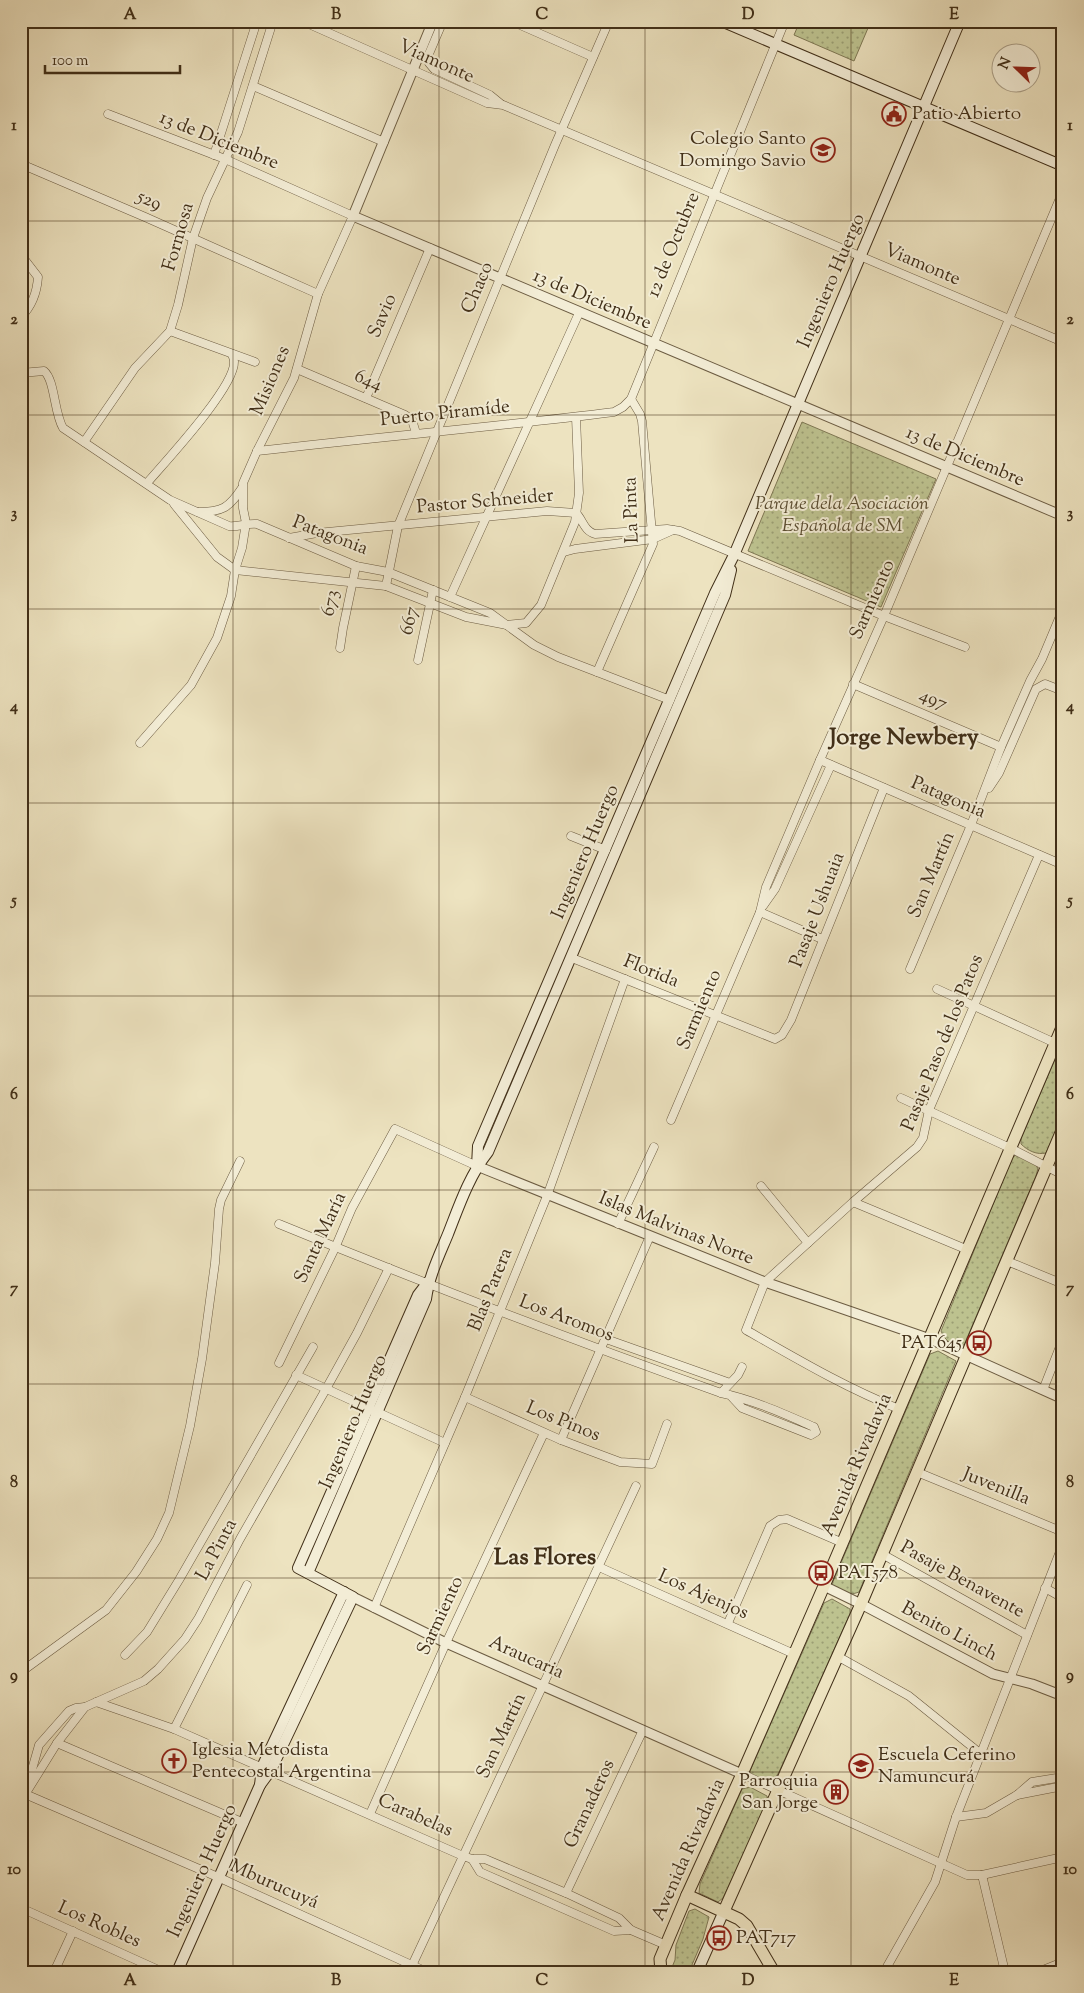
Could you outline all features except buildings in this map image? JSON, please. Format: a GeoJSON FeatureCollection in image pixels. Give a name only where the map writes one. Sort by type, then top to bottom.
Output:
{"type":"FeatureCollection","features":[{"type":"Feature","properties":{"kind":"main road"},"geometry":{"type":"LineString","coordinates":[[721,21],[1063,166]]}},
{"type":"Feature","properties":{"kind":"main road","name":"Ingeniero Huergo"},"geometry":{"type":"LineString","coordinates":[[477,1166],[478,1146],[861,258],[960,21]]}},
{"type":"Feature","properties":{"kind":"main road","name":"Ingeniero Huergo"},"geometry":{"type":"LineString","coordinates":[[303,1571],[373,1412],[418,1295],[428,1282],[477,1166],[488,1152],[572,958],[725,595],[734,554]]}},
{"type":"Feature","properties":{"kind":"main road","name":"Avenida Rivadavia"},"geometry":{"type":"LineString","coordinates":[[654,1972],[824,1586],[1063,1025]]}},
{"type":"Feature","properties":{"kind":"main road"},"geometry":{"type":"LineString","coordinates":[[696,1972],[861,1604],[1063,1128]]}},
{"type":"Feature","properties":{"kind":"main road","name":"Araucaria"},"geometry":{"type":"LineString","coordinates":[[303,1571],[349,1594]]}},
{"type":"Feature","properties":{"kind":"main road","name":"Ingeniero Huergo"},"geometry":{"type":"LineString","coordinates":[[177,1972],[267,1768],[349,1594]]}},
{"type":"Feature","properties":{"kind":"main road"},"geometry":{"type":"LineString","coordinates":[[687,1895],[724,1911],[747,1926],[774,1972]]}},
{"type":"Feature","properties":{"kind":"main road"},"geometry":{"type":"LineString","coordinates":[[660,1959],[661,1972]]}},
{"type":"Feature","properties":{"kind":"street"},"geometry":{"type":"LineString","coordinates":[[214,155],[257,21]]}},
{"type":"Feature","properties":{"kind":"street","name":"Formosa"},"geometry":{"type":"LineString","coordinates":[[84,442],[135,368],[170,331],[178,305],[193,238],[207,198],[238,132],[254,86],[272,21]]}},
{"type":"Feature","properties":{"kind":"street","name":"Viamonte"},"geometry":{"type":"LineString","coordinates":[[302,21],[487,103],[503,105]]}},
{"type":"Feature","properties":{"kind":"street","name":"Misiones"},"geometry":{"type":"LineString","coordinates":[[140,742],[191,685],[217,638],[242,548],[246,523],[242,488],[257,451],[297,368],[318,294],[353,216],[433,21]]}},
{"type":"Feature","properties":{"kind":"street","name":"Viamonte"},"geometry":{"type":"LineString","coordinates":[[443,21],[428,56],[428,63],[434,69],[490,95],[503,105],[1063,342]]}},
{"type":"Feature","properties":{"kind":"street"},"geometry":{"type":"LineString","coordinates":[[511,21],[593,57]]}},
{"type":"Feature","properties":{"kind":"street","name":"Chaco"},"geometry":{"type":"LineString","coordinates":[[386,586],[398,526],[561,131],[609,21]]}},
{"type":"Feature","properties":{"kind":"street","name":"12 de Octubre"},"geometry":{"type":"LineString","coordinates":[[630,399],[785,21]]}},
{"type":"Feature","properties":{"kind":"street"},"geometry":{"type":"LineString","coordinates":[[254,86],[384,142]]}},
{"type":"Feature","properties":{"kind":"street","name":"13 de Diciembre"},"geometry":{"type":"LineString","coordinates":[[108,114],[224,159],[579,313],[1063,516]]}},
{"type":"Feature","properties":{"kind":"street","name":"529"},"geometry":{"type":"LineString","coordinates":[[21,164],[318,294]]}},
{"type":"Feature","properties":{"kind":"street","name":"Sarmiento"},"geometry":{"type":"LineString","coordinates":[[670,1120],[760,912],[766,887],[884,616],[1063,191]]}},
{"type":"Feature","properties":{"kind":"street","name":"Savio"},"geometry":{"type":"LineString","coordinates":[[366,398],[430,248]]}},
{"type":"Feature","properties":{"kind":"street"},"geometry":{"type":"LineString","coordinates":[[21,255],[38,277],[34,298],[21,317]]}},
{"type":"Feature","properties":{"kind":"street"},"geometry":{"type":"LineString","coordinates":[[450,596],[579,313]]}},
{"type":"Feature","properties":{"kind":"street"},"geometry":{"type":"LineString","coordinates":[[170,331],[255,362]]}},
{"type":"Feature","properties":{"kind":"street"},"geometry":{"type":"LineString","coordinates":[[147,483],[214,402],[232,369],[234,362],[232,354]]}},
{"type":"Feature","properties":{"kind":"street","name":"644"},"geometry":{"type":"LineString","coordinates":[[297,368],[405,415],[412,420],[416,433]]}},
{"type":"Feature","properties":{"kind":"street","name":"Patagonia"},"geometry":{"type":"LineString","coordinates":[[21,373],[44,371],[49,375],[60,422],[64,428],[171,501],[229,526],[236,527],[246,523],[257,524],[356,566],[388,572],[450,596],[490,613],[534,645],[670,700]]}},
{"type":"Feature","properties":{"kind":"street","name":"Puerto Piramíde"},"geometry":{"type":"LineString","coordinates":[[257,451],[614,412],[623,408],[630,399]]}},
{"type":"Feature","properties":{"kind":"street","name":"La Pinta"},"geometry":{"type":"LineString","coordinates":[[597,672],[653,544],[642,422],[640,414],[630,399]]}},
{"type":"Feature","properties":{"kind":"street"},"geometry":{"type":"LineString","coordinates":[[171,501],[216,557],[235,570],[386,586],[466,617],[507,625],[526,623],[541,605],[573,528],[579,494],[576,417]]}},
{"type":"Feature","properties":{"kind":"street"},"geometry":{"type":"LineString","coordinates":[[193,512],[220,510],[232,504],[242,488]]}},
{"type":"Feature","properties":{"kind":"street","name":"Pastor Schneider"},"geometry":{"type":"LineString","coordinates":[[289,538],[317,533],[546,511],[576,513],[581,518],[586,529],[595,534],[674,530],[965,647]]}},
{"type":"Feature","properties":{"kind":"street"},"geometry":{"type":"LineString","coordinates":[[564,552],[575,549],[653,540],[674,530]]}},
{"type":"Feature","properties":{"kind":"street","name":"673"},"geometry":{"type":"LineString","coordinates":[[340,648],[356,566]]}},
{"type":"Feature","properties":{"kind":"street","name":"667"},"geometry":{"type":"LineString","coordinates":[[418,660],[432,590]]}},
{"type":"Feature","properties":{"kind":"street","name":"San Martín"},"geometry":{"type":"LineString","coordinates":[[910,969],[985,793],[1001,746],[1063,609]]}},
{"type":"Feature","properties":{"kind":"street","name":"497"},"geometry":{"type":"LineString","coordinates":[[853,684],[1001,746]]}},
{"type":"Feature","properties":{"kind":"street","name":"San Martín"},"geometry":{"type":"LineString","coordinates":[[985,793],[1000,773],[1036,689],[1045,684],[1063,691]]}},
{"type":"Feature","properties":{"kind":"street","name":"Patagonia"},"geometry":{"type":"LineString","coordinates":[[820,760],[1063,865]]}},
{"type":"Feature","properties":{"kind":"street","name":"Sarmiento"},"geometry":{"type":"LineString","coordinates":[[760,912],[775,889],[831,765]]}},
{"type":"Feature","properties":{"kind":"street","name":"Pasaje Ushuaia"},"geometry":{"type":"LineString","coordinates":[[775,1039],[782,1035],[791,1020],[884,788]]}},
{"type":"Feature","properties":{"kind":"street"},"geometry":{"type":"LineString","coordinates":[[571,836],[606,850]]}},
{"type":"Feature","properties":{"kind":"street","name":"Pasaje Paso de los Patos"},"geometry":{"type":"LineString","coordinates":[[899,1410],[835,1380],[746,1330],[765,1282],[917,1147],[923,1138],[929,1110],[1039,854]]}},
{"type":"Feature","properties":{"kind":"street"},"geometry":{"type":"LineString","coordinates":[[760,912],[822,939]]}},
{"type":"Feature","properties":{"kind":"street","name":"Florida"},"geometry":{"type":"LineString","coordinates":[[572,958],[775,1039]]}},
{"type":"Feature","properties":{"kind":"street","name":"Blas Parera"},"geometry":{"type":"LineString","coordinates":[[374,1608],[465,1397],[547,1196],[624,979]]}},
{"type":"Feature","properties":{"kind":"street"},"geometry":{"type":"LineString","coordinates":[[937,989],[1055,1043]]}},
{"type":"Feature","properties":{"kind":"street"},"geometry":{"type":"LineString","coordinates":[[901,1098],[1027,1156],[1063,1175]]}},
{"type":"Feature","properties":{"kind":"street","name":"Islas Malvinas Norte"},"geometry":{"type":"LineString","coordinates":[[395,1129],[547,1196],[765,1282],[930,1338],[1063,1399]]}},
{"type":"Feature","properties":{"kind":"street","name":"Santa María"},"geometry":{"type":"LineString","coordinates":[[279,1363],[335,1248],[352,1208],[395,1129]]}},
{"type":"Feature","properties":{"kind":"street"},"geometry":{"type":"LineString","coordinates":[[618,1224],[654,1147]]}},
{"type":"Feature","properties":{"kind":"street"},"geometry":{"type":"LineString","coordinates":[[21,1672],[106,1610],[141,1564],[157,1539],[169,1514],[190,1426],[202,1359],[215,1263],[219,1209],[221,1200],[240,1162]]}},
{"type":"Feature","properties":{"kind":"street"},"geometry":{"type":"LineString","coordinates":[[761,1186],[808,1244]]}},
{"type":"Feature","properties":{"kind":"street"},"geometry":{"type":"LineString","coordinates":[[853,1202],[968,1250]]}},
{"type":"Feature","properties":{"kind":"street","name":"Los Aromos"},"geometry":{"type":"LineString","coordinates":[[279,1224],[335,1248],[428,1282],[601,1350],[721,1393],[730,1395],[748,1400],[814,1426],[816,1432],[811,1435],[742,1408],[730,1395]]}},
{"type":"Feature","properties":{"kind":"street"},"geometry":{"type":"LineString","coordinates":[[561,1440],[650,1236]]}},
{"type":"Feature","properties":{"kind":"street"},"geometry":{"type":"LineString","coordinates":[[1007,1261],[1063,1284]]}},
{"type":"Feature","properties":{"kind":"street","name":"La Pinta"},"geometry":{"type":"LineString","coordinates":[[23,1798],[57,1743],[85,1707],[144,1681],[158,1669],[185,1639],[326,1389],[389,1268]]}},
{"type":"Feature","properties":{"kind":"street","name":"Los Aromos"},"geometry":{"type":"LineString","coordinates":[[606,1339],[730,1383]]}},
{"type":"Feature","properties":{"kind":"street"},"geometry":{"type":"LineString","coordinates":[[1043,1390],[1063,1339]]}},
{"type":"Feature","properties":{"kind":"street"},"geometry":{"type":"LineString","coordinates":[[125,1655],[147,1632],[179,1580],[313,1347]]}},
{"type":"Feature","properties":{"kind":"street"},"geometry":{"type":"LineString","coordinates":[[721,1393],[742,1367]]}},
{"type":"Feature","properties":{"kind":"street"},"geometry":{"type":"LineString","coordinates":[[296,1375],[373,1412],[445,1443]]}},
{"type":"Feature","properties":{"kind":"street","name":"Los Pinos"},"geometry":{"type":"LineString","coordinates":[[465,1397],[544,1433],[620,1462],[652,1464],[667,1424]]}},
{"type":"Feature","properties":{"kind":"street","name":"Sarmiento"},"geometry":{"type":"LineString","coordinates":[[370,1814],[446,1643],[544,1433]]}},
{"type":"Feature","properties":{"kind":"street","name":"Juvenilla"},"geometry":{"type":"LineString","coordinates":[[917,1472],[1063,1532]]}},
{"type":"Feature","properties":{"kind":"street","name":"San Martín"},"geometry":{"type":"LineString","coordinates":[[411,1969],[636,1486]]}},
{"type":"Feature","properties":{"kind":"street"},"geometry":{"type":"LineString","coordinates":[[728,1623],[770,1526],[779,1520],[787,1519],[842,1543]]}},
{"type":"Feature","properties":{"kind":"street"},"geometry":{"type":"LineString","coordinates":[[884,1972],[935,1882],[956,1817],[1063,1544]]}},
{"type":"Feature","properties":{"kind":"street","name":"Pasaje Benavente"},"geometry":{"type":"LineString","coordinates":[[882,1554],[1027,1635]]}},
{"type":"Feature","properties":{"kind":"street","name":"Los Ajenjos"},"geometry":{"type":"LineString","coordinates":[[599,1567],[794,1654]]}},
{"type":"Feature","properties":{"kind":"street"},"geometry":{"type":"LineString","coordinates":[[174,1729],[247,1585]]}},
{"type":"Feature","properties":{"kind":"street","name":"Benito Linch"},"geometry":{"type":"LineString","coordinates":[[824,1586],[993,1674],[1032,1684],[1063,1696]]}},
{"type":"Feature","properties":{"kind":"street"},"geometry":{"type":"LineString","coordinates":[[1045,1588],[1063,1598]]}},
{"type":"Feature","properties":{"kind":"street","name":"Araucaria"},"geometry":{"type":"LineString","coordinates":[[349,1594],[446,1643],[742,1774]]}},
{"type":"Feature","properties":{"kind":"street"},"geometry":{"type":"LineString","coordinates":[[837,1656],[909,1696],[981,1754]]}},
{"type":"Feature","properties":{"kind":"street","name":"Carabelas"},"geometry":{"type":"LineString","coordinates":[[96,1702],[174,1729],[267,1768],[463,1856],[472,1859],[484,1859],[566,1893],[619,1918],[631,1930],[666,1945]]}},
{"type":"Feature","properties":{"kind":"street"},"geometry":{"type":"LineString","coordinates":[[23,1798],[39,1745],[68,1711],[85,1707]]}},
{"type":"Feature","properties":{"kind":"street","name":"Granaderos"},"geometry":{"type":"LineString","coordinates":[[566,1893],[643,1730]]}},
{"type":"Feature","properties":{"kind":"street"},"geometry":{"type":"LineString","coordinates":[[57,1743],[244,1823]]}},
{"type":"Feature","properties":{"kind":"street"},"geometry":{"type":"LineString","coordinates":[[742,1774],[967,1875],[982,1875],[1063,1857]]}},
{"type":"Feature","properties":{"kind":"street"},"geometry":{"type":"LineString","coordinates":[[956,1817],[986,1813],[1017,1795],[1032,1782],[1063,1777]]}},
{"type":"Feature","properties":{"kind":"street"},"geometry":{"type":"LineString","coordinates":[[1017,1795],[1063,1786]]}},
{"type":"Feature","properties":{"kind":"street","name":"Mburucuyá"},"geometry":{"type":"LineString","coordinates":[[23,1798],[220,1878],[411,1969],[427,1972]]}},
{"type":"Feature","properties":{"kind":"street","name":"Carabelas"},"geometry":{"type":"LineString","coordinates":[[472,1859],[480,1872],[614,1931],[631,1930]]}},
{"type":"Feature","properties":{"kind":"street"},"geometry":{"type":"LineString","coordinates":[[982,1875],[1005,1972]]}},
{"type":"Feature","properties":{"kind":"street","name":"Los Robles"},"geometry":{"type":"LineString","coordinates":[[21,1908],[163,1972]]}},
{"type":"Feature","properties":{"kind":"street"},"geometry":{"type":"LineString","coordinates":[[54,1972],[73,1931]]}},
{"type":"Feature","properties":{"kind":"street"},"geometry":{"type":"LineString","coordinates":[[1038,1972],[1063,1962]]}},
{"type":"Feature","properties":{"kind":"green space"},"geometry":{"type":"Polygon","coordinates":[[[800,21],[871,21],[854,61],[794,35],[800,21]]]}},
{"type":"Feature","properties":{"kind":"green space","name":"Parque dela Asociación Española de SM"},"geometry":{"type":"Polygon","coordinates":[[[802,422],[936,479],[881,607],[748,551],[802,422]]]}},
{"type":"Feature","properties":{"kind":"green space"},"geometry":{"type":"Polygon","coordinates":[[[1063,1041],[1063,1114],[1046,1153],[1036,1153],[1021,1144],[1021,1138],[1063,1041]]]}},
{"type":"Feature","properties":{"kind":"green space"},"geometry":{"type":"Polygon","coordinates":[[[1016,1155],[1035,1164],[1038,1168],[1036,1176],[964,1345],[953,1344],[945,1338],[941,1331],[1012,1158],[1016,1155]]]}},
{"type":"Feature","properties":{"kind":"green space"},"geometry":{"type":"Polygon","coordinates":[[[938,1351],[956,1361],[859,1592],[847,1594],[840,1592],[832,1584],[930,1354],[938,1351]]]}},
{"type":"Feature","properties":{"kind":"green space"},"geometry":{"type":"Polygon","coordinates":[[[832,1599],[850,1609],[850,1614],[779,1772],[772,1783],[751,1778],[750,1771],[824,1603],[832,1599]]]}},
{"type":"Feature","properties":{"kind":"green space"},"geometry":{"type":"Polygon","coordinates":[[[750,1787],[767,1796],[768,1802],[723,1898],[718,1902],[699,1893],[700,1884],[742,1789],[750,1787]]]}},
{"type":"Feature","properties":{"kind":"green space"},"geometry":{"type":"Polygon","coordinates":[[[695,1909],[709,1917],[703,1939],[689,1972],[670,1972],[675,1960],[676,1945],[689,1911],[695,1909]]]}},
{"type":"Feature","properties":{"kind":"place","name":"Patio Abierto"},"geometry":{"type":"Point","coordinates":[894,114]}},
{"type":"Feature","properties":{"kind":"place","name":"Colegio Santo Domingo Savio"},"geometry":{"type":"Point","coordinates":[823,150]}},
{"type":"Feature","properties":{"kind":"place","name":"PAT645"},"geometry":{"type":"Point","coordinates":[979,1343]}},
{"type":"Feature","properties":{"kind":"place","name":"PAT578"},"geometry":{"type":"Point","coordinates":[821,1573]}},
{"type":"Feature","properties":{"kind":"place","name":"Iglesia Metodista Pentecostal Argentina"},"geometry":{"type":"Point","coordinates":[174,1761]}},
{"type":"Feature","properties":{"kind":"place","name":"Escuela Ceferino Namuncurá"},"geometry":{"type":"Point","coordinates":[861,1766]}},
{"type":"Feature","properties":{"kind":"place","name":"Parroquia San Jorge"},"geometry":{"type":"Point","coordinates":[836,1792]}},
{"type":"Feature","properties":{"kind":"place","name":"PAT717"},"geometry":{"type":"Point","coordinates":[719,1938]}},
{"type":"Feature","properties":{"kind":"district","name":"Jorge Newbery"},"geometry":{"type":"Point","coordinates":[904,738]}},
{"type":"Feature","properties":{"kind":"district","name":"Las Flores"},"geometry":{"type":"Point","coordinates":[545,1558]}}]}
